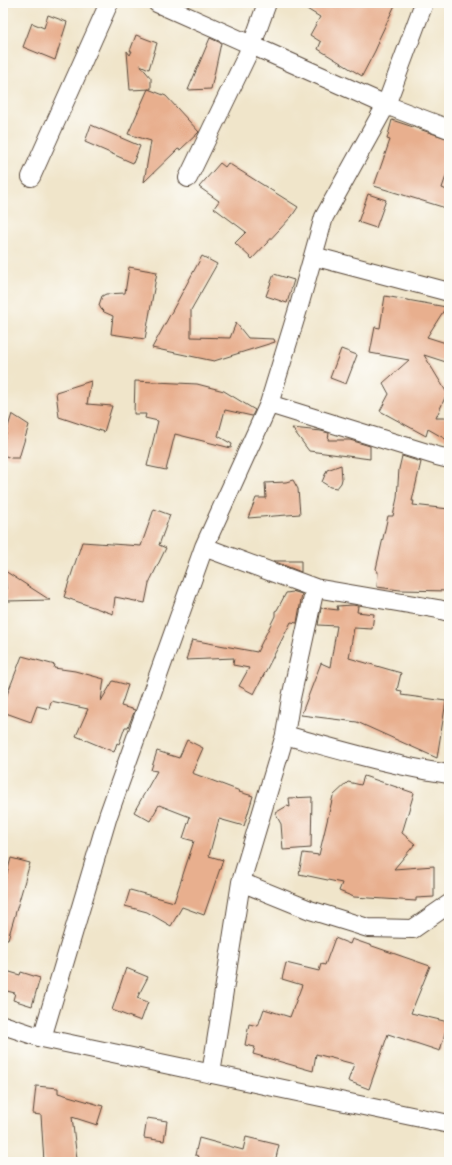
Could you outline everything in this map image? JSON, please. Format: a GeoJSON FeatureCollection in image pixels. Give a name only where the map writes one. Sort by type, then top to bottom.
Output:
{"type":"FeatureCollection","features":[{"type":"Feature","properties":{"kind":"street"},"geometry":{"type":"LineString","coordinates":[[31,177],[109,3]]}},
{"type":"Feature","properties":{"kind":"street"},"geometry":{"type":"LineString","coordinates":[[158,3],[386,105]]}},
{"type":"Feature","properties":{"kind":"street"},"geometry":{"type":"LineString","coordinates":[[158,3],[386,105],[449,129]]}},
{"type":"Feature","properties":{"kind":"street"},"geometry":{"type":"LineString","coordinates":[[188,178],[252,45],[267,3]]}},
{"type":"Feature","properties":{"kind":"street"},"geometry":{"type":"LineString","coordinates":[[42,1038],[108,816],[204,547],[269,404],[324,217],[386,105],[424,3]]}},
{"type":"Feature","properties":{"kind":"street"},"geometry":{"type":"LineString","coordinates":[[313,256],[449,292]]}},
{"type":"Feature","properties":{"kind":"street"},"geometry":{"type":"LineString","coordinates":[[269,404],[449,459]]}},
{"type":"Feature","properties":{"kind":"street"},"geometry":{"type":"LineString","coordinates":[[204,547],[315,588],[449,612]]}},
{"type":"Feature","properties":{"kind":"street"},"geometry":{"type":"LineString","coordinates":[[211,1074],[241,882],[285,736],[291,698],[315,588]]}},
{"type":"Feature","properties":{"kind":"street"},"geometry":{"type":"LineString","coordinates":[[285,736],[417,769],[449,774]]}},
{"type":"Feature","properties":{"kind":"street"},"geometry":{"type":"LineString","coordinates":[[241,882],[310,910],[368,928],[413,929],[449,904]]}},
{"type":"Feature","properties":{"kind":"street"},"geometry":{"type":"LineString","coordinates":[[3,1025],[42,1038],[449,1124]]}},
{"type":"Feature","properties":{"kind":"building"},"geometry":{"type":"Polygon","coordinates":[[[297,3],[396,3],[378,41],[379,42],[375,51],[362,76],[318,49],[321,42],[310,35],[320,17],[297,3]]]}},
{"type":"Feature","properties":{"kind":"building"},"geometry":{"type":"Polygon","coordinates":[[[48,15],[67,22],[55,60],[23,47],[32,23],[44,28],[48,15]]]}},
{"type":"Feature","properties":{"kind":"building"},"geometry":{"type":"Polygon","coordinates":[[[136,35],[157,43],[149,69],[140,65],[151,78],[151,89],[130,90],[127,51],[130,55],[136,35]]]}},
{"type":"Feature","properties":{"kind":"building"},"geometry":{"type":"Polygon","coordinates":[[[210,38],[221,43],[211,89],[188,90],[210,38]]]}},
{"type":"Feature","properties":{"kind":"building"},"geometry":{"type":"Polygon","coordinates":[[[148,89],[166,96],[199,132],[180,150],[178,149],[144,182],[151,141],[128,134],[148,89]]]}},
{"type":"Feature","properties":{"kind":"building"},"geometry":{"type":"Polygon","coordinates":[[[392,120],[449,139],[449,167],[442,188],[449,191],[449,209],[374,186],[390,140],[387,139],[392,120]]]}},
{"type":"Feature","properties":{"kind":"building"},"geometry":{"type":"Polygon","coordinates":[[[91,125],[140,146],[133,163],[85,142],[91,125]]]}},
{"type":"Feature","properties":{"kind":"building"},"geometry":{"type":"Polygon","coordinates":[[[220,163],[225,167],[228,163],[298,207],[292,216],[252,259],[235,243],[246,232],[214,208],[219,201],[199,187],[220,163]]]}},
{"type":"Feature","properties":{"kind":"building"},"geometry":{"type":"Polygon","coordinates":[[[368,194],[386,200],[376,228],[358,222],[368,194]]]}},
{"type":"Feature","properties":{"kind":"building"},"geometry":{"type":"Polygon","coordinates":[[[202,256],[217,264],[191,310],[191,337],[230,338],[236,323],[248,338],[274,339],[275,342],[214,361],[152,348],[202,256]]]}},
{"type":"Feature","properties":{"kind":"building"},"geometry":{"type":"Polygon","coordinates":[[[129,267],[157,272],[145,339],[111,334],[113,316],[104,312],[99,305],[102,296],[106,294],[125,293],[129,267]]]}},
{"type":"Feature","properties":{"kind":"building"},"geometry":{"type":"Polygon","coordinates":[[[274,274],[294,280],[287,303],[266,296],[274,274]]]}},
{"type":"Feature","properties":{"kind":"building"},"geometry":{"type":"Polygon","coordinates":[[[385,296],[446,307],[427,337],[449,344],[449,363],[424,355],[447,393],[436,418],[449,418],[449,441],[428,429],[426,436],[380,411],[389,394],[383,383],[409,360],[370,353],[375,327],[380,328],[385,296]]]}},
{"type":"Feature","properties":{"kind":"building"},"geometry":{"type":"Polygon","coordinates":[[[341,349],[357,355],[346,384],[330,378],[341,349]]]}},
{"type":"Feature","properties":{"kind":"building"},"geometry":{"type":"Polygon","coordinates":[[[91,381],[87,404],[112,406],[104,432],[59,417],[56,392],[91,381]]]}},
{"type":"Feature","properties":{"kind":"building"},"geometry":{"type":"Polygon","coordinates":[[[135,381],[197,384],[224,391],[255,410],[252,416],[225,410],[218,436],[232,444],[231,448],[175,434],[166,470],[147,466],[158,421],[145,418],[146,414],[134,414],[135,381]]]}},
{"type":"Feature","properties":{"kind":"building"},"geometry":{"type":"Polygon","coordinates":[[[12,414],[29,425],[19,458],[11,458],[3,455],[3,443],[12,414]]]}},
{"type":"Feature","properties":{"kind":"building"},"geometry":{"type":"Polygon","coordinates":[[[292,428],[329,433],[328,440],[350,440],[370,446],[370,459],[309,451],[292,428]]]}},
{"type":"Feature","properties":{"kind":"building"},"geometry":{"type":"Polygon","coordinates":[[[402,456],[421,462],[412,501],[414,501],[413,505],[449,509],[449,591],[400,590],[377,587],[378,572],[376,569],[388,516],[393,516],[397,498],[399,469],[402,456]]]}},
{"type":"Feature","properties":{"kind":"building"},"geometry":{"type":"Polygon","coordinates":[[[341,465],[342,479],[337,488],[330,487],[322,482],[327,470],[341,465]]]}},
{"type":"Feature","properties":{"kind":"building"},"geometry":{"type":"Polygon","coordinates":[[[293,480],[298,489],[300,514],[248,518],[256,498],[266,498],[265,483],[286,482],[293,480]]]}},
{"type":"Feature","properties":{"kind":"building"},"geometry":{"type":"Polygon","coordinates":[[[154,509],[170,515],[159,545],[166,548],[149,583],[145,603],[115,597],[113,614],[64,597],[82,542],[141,546],[154,509]]]}},
{"type":"Feature","properties":{"kind":"building"},"geometry":{"type":"Polygon","coordinates":[[[273,561],[301,561],[301,572],[273,561]]]}},
{"type":"Feature","properties":{"kind":"building"},"geometry":{"type":"Polygon","coordinates":[[[5,571],[50,600],[7,601],[5,571]]]}},
{"type":"Feature","properties":{"kind":"building"},"geometry":{"type":"Polygon","coordinates":[[[292,591],[302,594],[297,623],[291,622],[254,694],[239,686],[249,668],[233,665],[234,658],[186,660],[192,640],[257,652],[275,616],[275,611],[286,593],[293,592],[292,591]]]}},
{"type":"Feature","properties":{"kind":"building"},"geometry":{"type":"Polygon","coordinates":[[[337,606],[358,606],[357,612],[374,614],[372,629],[354,628],[349,658],[401,673],[397,690],[402,691],[401,695],[446,701],[437,758],[357,722],[301,715],[321,663],[330,667],[337,626],[318,625],[321,608],[338,610],[337,606]]]}},
{"type":"Feature","properties":{"kind":"building"},"geometry":{"type":"Polygon","coordinates":[[[22,656],[55,665],[54,668],[75,671],[104,679],[101,701],[113,681],[128,685],[121,706],[135,710],[128,727],[125,727],[119,744],[117,743],[114,752],[76,736],[88,709],[51,701],[49,709],[37,706],[31,722],[3,712],[3,705],[22,656]]]}},
{"type":"Feature","properties":{"kind":"building"},"geometry":{"type":"Polygon","coordinates":[[[187,740],[203,748],[192,773],[253,796],[244,826],[219,819],[209,856],[223,860],[204,915],[182,907],[171,926],[147,912],[125,906],[130,890],[174,902],[194,841],[183,838],[190,817],[159,805],[150,821],[134,812],[157,771],[151,770],[157,751],[179,758],[187,740]]]}},
{"type":"Feature","properties":{"kind":"building"},"geometry":{"type":"Polygon","coordinates":[[[364,776],[414,793],[402,833],[415,844],[394,869],[434,866],[434,897],[416,898],[416,901],[354,897],[339,891],[342,883],[299,874],[303,853],[319,855],[333,796],[348,782],[361,785],[364,776]]]}},
{"type":"Feature","properties":{"kind":"building"},"geometry":{"type":"Polygon","coordinates":[[[312,797],[311,848],[283,850],[281,824],[275,813],[287,806],[290,807],[289,798],[312,797]]]}},
{"type":"Feature","properties":{"kind":"building"},"geometry":{"type":"Polygon","coordinates":[[[11,858],[30,863],[8,939],[3,939],[3,888],[11,858]]]}},
{"type":"Feature","properties":{"kind":"building"},"geometry":{"type":"Polygon","coordinates":[[[335,938],[350,944],[352,939],[430,966],[411,1013],[448,1022],[440,1051],[388,1034],[369,1089],[348,1081],[354,1064],[316,1054],[313,1071],[253,1054],[255,1047],[245,1045],[249,1024],[258,1026],[264,1009],[290,1017],[302,985],[282,979],[286,963],[319,971],[321,964],[325,965],[335,938]]]}},
{"type":"Feature","properties":{"kind":"building"},"geometry":{"type":"Polygon","coordinates":[[[126,968],[148,977],[137,998],[148,1002],[141,1021],[112,1010],[126,968]]]}},
{"type":"Feature","properties":{"kind":"building"},"geometry":{"type":"Polygon","coordinates":[[[3,970],[20,975],[21,972],[40,978],[32,1006],[13,1000],[15,993],[3,990],[3,970]]]}},
{"type":"Feature","properties":{"kind":"building"},"geometry":{"type":"Polygon","coordinates":[[[36,1086],[58,1088],[58,1093],[103,1106],[97,1125],[72,1117],[77,1159],[44,1162],[41,1115],[33,1114],[36,1086]]]}},
{"type":"Feature","properties":{"kind":"building"},"geometry":{"type":"Polygon","coordinates":[[[147,1118],[167,1121],[164,1141],[144,1138],[147,1118]]]}},
{"type":"Feature","properties":{"kind":"building"},"geometry":{"type":"Polygon","coordinates":[[[246,1137],[279,1145],[275,1162],[197,1162],[199,1156],[195,1155],[199,1138],[243,1150],[246,1137]]]}}]}
